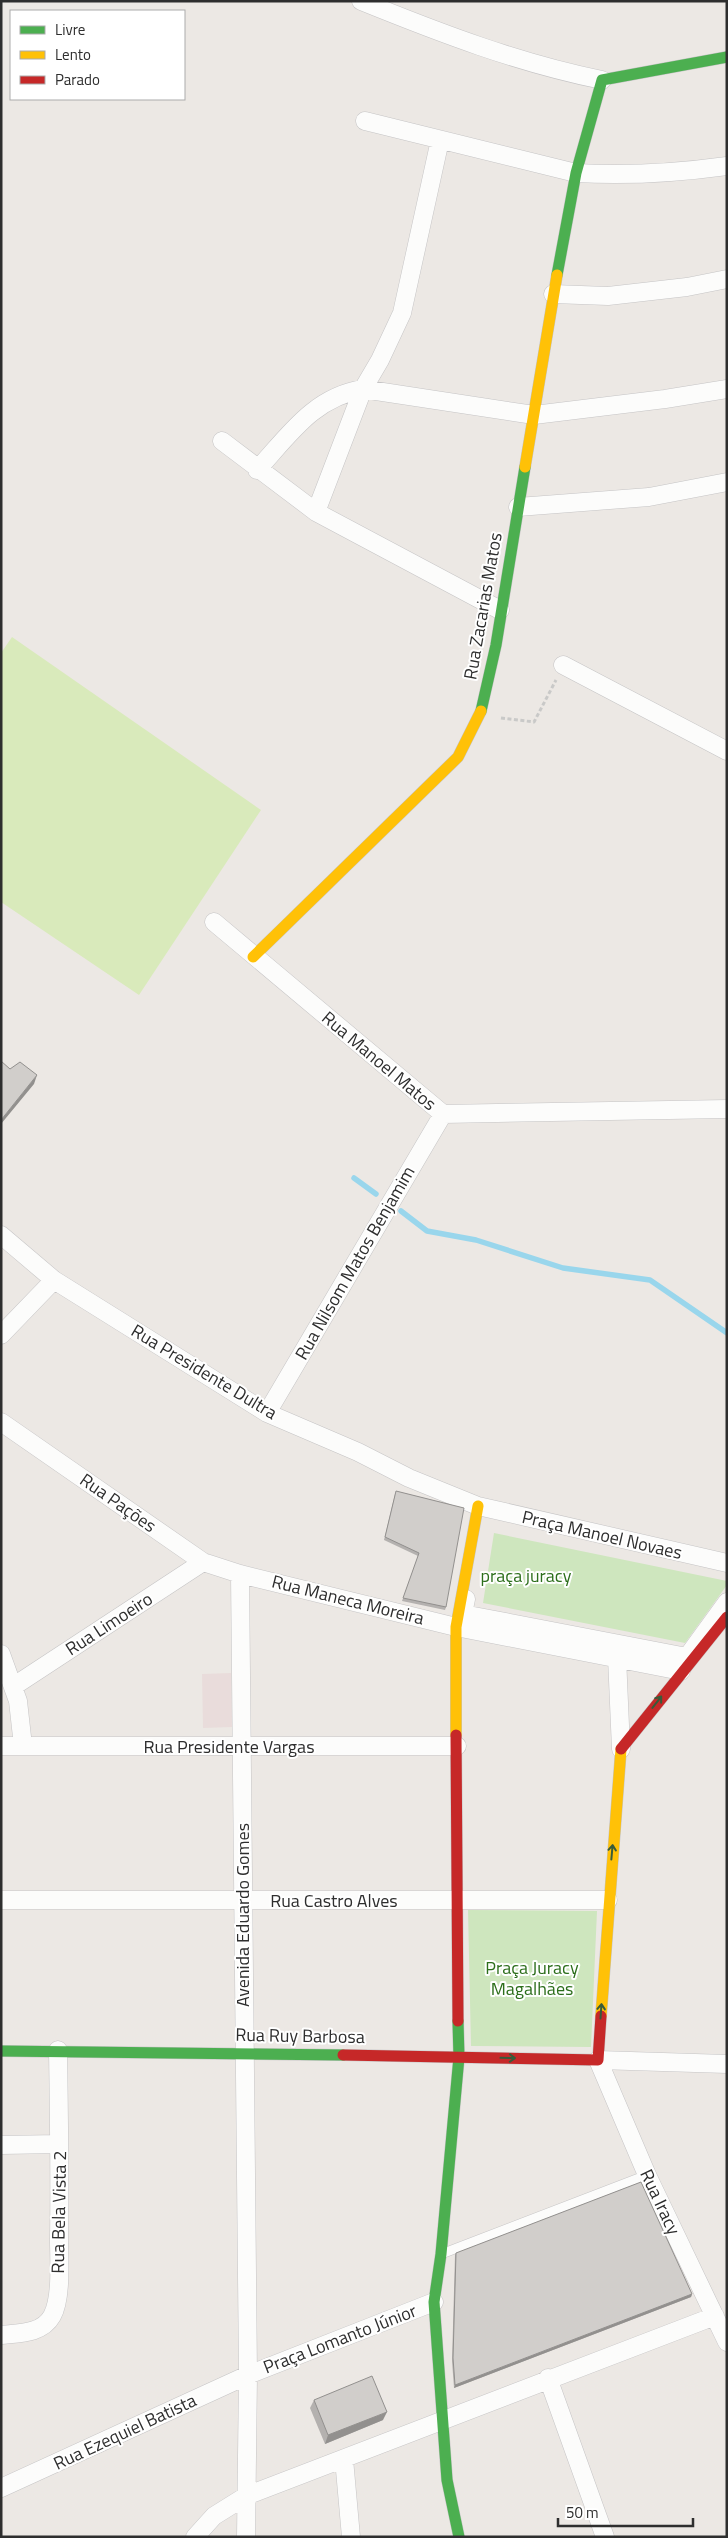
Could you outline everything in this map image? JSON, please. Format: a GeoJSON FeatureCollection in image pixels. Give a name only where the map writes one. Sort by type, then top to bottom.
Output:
{"type":"FeatureCollection","features":[{"type":"Feature","properties":{"kind":"street"},"geometry":{"type":"LineString","coordinates":[[361,1],[506,56],[559,71],[602,80],[727,57]]}},
{"type":"Feature","properties":{"kind":"street","name":"Rua Zacarias Matos"},"geometry":{"type":"LineString","coordinates":[[253,957],[458,757],[480,716],[534,414],[553,294],[576,173],[602,80]]}},
{"type":"Feature","properties":{"kind":"street"},"geometry":{"type":"LineString","coordinates":[[365,120],[576,173],[612,175],[667,174],[727,166]]}},
{"type":"Feature","properties":{"kind":"street"},"geometry":{"type":"LineString","coordinates":[[316,512],[363,389],[380,360],[402,313],[440,140]]}},
{"type":"Feature","properties":{"kind":"street"},"geometry":{"type":"LineString","coordinates":[[553,294],[608,296],[687,287],[727,279]]}},
{"type":"Feature","properties":{"kind":"street"},"geometry":{"type":"LineString","coordinates":[[257,470],[300,422],[325,401],[344,392],[363,389],[534,414],[665,399],[727,389]]}},
{"type":"Feature","properties":{"kind":"street"},"geometry":{"type":"LineString","coordinates":[[222,441],[257,470],[316,512],[500,610]]}},
{"type":"Feature","properties":{"kind":"street"},"geometry":{"type":"LineString","coordinates":[[518,506],[649,497],[727,482]]}},
{"type":"Feature","properties":{"kind":"street"},"geometry":{"type":"LineString","coordinates":[[564,665],[727,750]]}},
{"type":"Feature","properties":{"kind":"street","name":"Rua Manoel Matos"},"geometry":{"type":"LineString","coordinates":[[214,922],[253,957],[443,1114],[727,1109]]}},
{"type":"Feature","properties":{"kind":"street","name":"Rua Nilsom Matos Benjamim"},"geometry":{"type":"LineString","coordinates":[[267,1413],[443,1114]]}},
{"type":"Feature","properties":{"kind":"street","name":"Rua Presidente Dultra"},"geometry":{"type":"LineString","coordinates":[[1,1235],[54,1280],[267,1413],[358,1452],[477,1511]]}},
{"type":"Feature","properties":{"kind":"street"},"geometry":{"type":"LineString","coordinates":[[1,1335],[54,1280]]}},
{"type":"Feature","properties":{"kind":"street","name":"Rua Pações"},"geometry":{"type":"LineString","coordinates":[[1,1422],[203,1562],[240,1574]]}},
{"type":"Feature","properties":{"kind":"street"},"geometry":{"type":"LineString","coordinates":[[477,1511],[483,1515],[727,1567]]}},
{"type":"Feature","properties":{"kind":"street"},"geometry":{"type":"LineString","coordinates":[[477,1511],[479,1529],[463,1614],[687,1657],[727,1602]]}},
{"type":"Feature","properties":{"kind":"street"},"geometry":{"type":"LineString","coordinates":[[434,2302],[441,2254],[460,2057],[456,1901],[456,1627],[477,1511]]}},
{"type":"Feature","properties":{"kind":"street","name":"Praça Manoel Novaes"},"geometry":{"type":"LineString","coordinates":[[477,1511],[727,1563]]}},
{"type":"Feature","properties":{"kind":"street","name":"Rua Limoeiro"},"geometry":{"type":"LineString","coordinates":[[14,1686],[203,1562]]}},
{"type":"Feature","properties":{"kind":"street","name":"Rua Maneca Moreira"},"geometry":{"type":"LineString","coordinates":[[240,1574],[456,1627]]}},
{"type":"Feature","properties":{"kind":"street","name":"Avenida Eduardo Gomes"},"geometry":{"type":"LineString","coordinates":[[240,1574],[243,2053],[248,2375]]}},
{"type":"Feature","properties":{"kind":"street"},"geometry":{"type":"LineString","coordinates":[[621,1749],[681,1671],[727,1617]]}},
{"type":"Feature","properties":{"kind":"street"},"geometry":{"type":"LineString","coordinates":[[456,1627],[681,1671]]}},
{"type":"Feature","properties":{"kind":"street"},"geometry":{"type":"LineString","coordinates":[[1,1654],[14,1686],[22,1722],[23,1746]]}},
{"type":"Feature","properties":{"kind":"street"},"geometry":{"type":"LineString","coordinates":[[617,1657],[621,1749],[608,1900],[598,2060],[727,2064]]}},
{"type":"Feature","properties":{"kind":"street","name":"Rua Presidente Vargas"},"geometry":{"type":"LineString","coordinates":[[1,1746],[457,1746]]}},
{"type":"Feature","properties":{"kind":"street","name":"Rua Castro Alves"},"geometry":{"type":"LineString","coordinates":[[1,1900],[243,1902],[608,1900]]}},
{"type":"Feature","properties":{"kind":"street","name":"Rua Ruy Barbosa"},"geometry":{"type":"LineString","coordinates":[[1,2051],[58,2050],[598,2060]]}},
{"type":"Feature","properties":{"kind":"street","name":"Rua Bela Vista 2"},"geometry":{"type":"LineString","coordinates":[[1,2335],[30,2332],[43,2327],[53,2315],[58,2292],[58,2050]]}},
{"type":"Feature","properties":{"kind":"street","name":"Rua Iracy"},"geometry":{"type":"LineString","coordinates":[[598,2060],[647,2175],[727,2342]]}},
{"type":"Feature","properties":{"kind":"street"},"geometry":{"type":"LineString","coordinates":[[1,2145],[59,2144]]}},
{"type":"Feature","properties":{"kind":"street","name":"Praça Lomanto Júnior"},"geometry":{"type":"LineString","coordinates":[[246,2496],[248,2375],[434,2302],[447,2480],[460,2537]]}},
{"type":"Feature","properties":{"kind":"street"},"geometry":{"type":"LineString","coordinates":[[195,2537],[214,2516],[246,2496],[548,2378],[714,2316]]}},
{"type":"Feature","properties":{"kind":"street","name":"Rua Ezequiel Batista"},"geometry":{"type":"LineString","coordinates":[[1,2488],[248,2375]]}},
{"type":"Feature","properties":{"kind":"street"},"geometry":{"type":"LineString","coordinates":[[548,2378],[605,2537]]}},
{"type":"Feature","properties":{"kind":"street"},"geometry":{"type":"LineString","coordinates":[[344,2459],[352,2537]]}},
{"type":"Feature","properties":{"kind":"street"},"geometry":{"type":"LineString","coordinates":[[246,2496],[246,2537]]}},
{"type":"Feature","properties":{"kind":"lane"},"geometry":{"type":"LineString","coordinates":[[441,2254],[647,2175]]}},
{"type":"Feature","properties":{"kind":"path"},"geometry":{"type":"LineString","coordinates":[[480,716],[534,722],[564,665]]}},
{"type":"Feature","properties":{"kind":"shaded area"},"geometry":{"type":"Polygon","coordinates":[[[231,1673],[232,1727],[203,1728],[202,1674],[231,1673]]]}},
{"type":"Feature","properties":{"kind":"green space"},"geometry":{"type":"Polygon","coordinates":[[[12,637],[261,810],[139,995],[1,902],[1,653],[12,637]]]}},
{"type":"Feature","properties":{"kind":"green space","name":"praça juracy"},"geometry":{"type":"Polygon","coordinates":[[[494,1533],[727,1581],[727,1585],[685,1643],[483,1603],[494,1533]]]}},
{"type":"Feature","properties":{"kind":"green space","name":"Praça Juracy Magalhães"},"geometry":{"type":"Polygon","coordinates":[[[468,1910],[597,1911],[591,2047],[471,2046],[468,1910]]]}},
{"type":"Feature","properties":{"kind":"building"},"geometry":{"type":"Polygon","coordinates":[[[1,1061],[10,1069],[20,1062],[37,1075],[1,1120],[1,1061]]]}},
{"type":"Feature","properties":{"kind":"building"},"geometry":{"type":"Polygon","coordinates":[[[396,1491],[464,1508],[446,1607],[403,1598],[419,1553],[385,1537],[396,1491]]]}},
{"type":"Feature","properties":{"kind":"building"},"geometry":{"type":"Polygon","coordinates":[[[641,2182],[692,2294],[455,2385],[453,2358],[456,2253],[641,2182]]]}},
{"type":"Feature","properties":{"kind":"building"},"geometry":{"type":"Polygon","coordinates":[[[372,2376],[387,2412],[328,2435],[314,2400],[372,2376]]]}},
{"type":"Feature","properties":{"kind":"waterway"},"geometry":{"type":"LineString","coordinates":[[354,1178],[376,1194]]}},
{"type":"Feature","properties":{"kind":"waterway"},"geometry":{"type":"LineString","coordinates":[[401,1211],[427,1231],[476,1240],[563,1268],[650,1280],[727,1333]]}},
{"type":"Feature","properties":{"kind":"traffic: fast"},"geometry":{"type":"LineString","coordinates":[[557,275],[576,173],[602,80],[727,57]]}},
{"type":"Feature","properties":{"kind":"traffic: fast"},"geometry":{"type":"LineString","coordinates":[[481,711],[496,645],[525,467]]}},
{"type":"Feature","properties":{"kind":"traffic: fast"},"geometry":{"type":"LineString","coordinates":[[458,2021],[459,2057],[441,2254],[434,2302],[447,2480],[459,2537]]}},
{"type":"Feature","properties":{"kind":"traffic: fast"},"geometry":{"type":"LineString","coordinates":[[1,2051],[343,2055]]}},
{"type":"Feature","properties":{"kind":"traffic: slow"},"geometry":{"type":"LineString","coordinates":[[525,467],[557,275]]}},
{"type":"Feature","properties":{"kind":"traffic: slow"},"geometry":{"type":"LineString","coordinates":[[253,957],[458,757],[481,711]]}},
{"type":"Feature","properties":{"kind":"traffic: slow"},"geometry":{"type":"LineString","coordinates":[[456,1735],[456,1627],[478,1506]]}},
{"type":"Feature","properties":{"kind":"traffic: slow"},"geometry":{"type":"LineString","coordinates":[[601,2016],[621,1749]]}},
{"type":"Feature","properties":{"kind":"traffic: jam"},"geometry":{"type":"LineString","coordinates":[[621,1749],[727,1617]]}},
{"type":"Feature","properties":{"kind":"traffic: jam"},"geometry":{"type":"LineString","coordinates":[[456,1735],[458,2021]]}},
{"type":"Feature","properties":{"kind":"traffic: jam"},"geometry":{"type":"LineString","coordinates":[[343,2055],[598,2060],[601,2016]]}}]}
